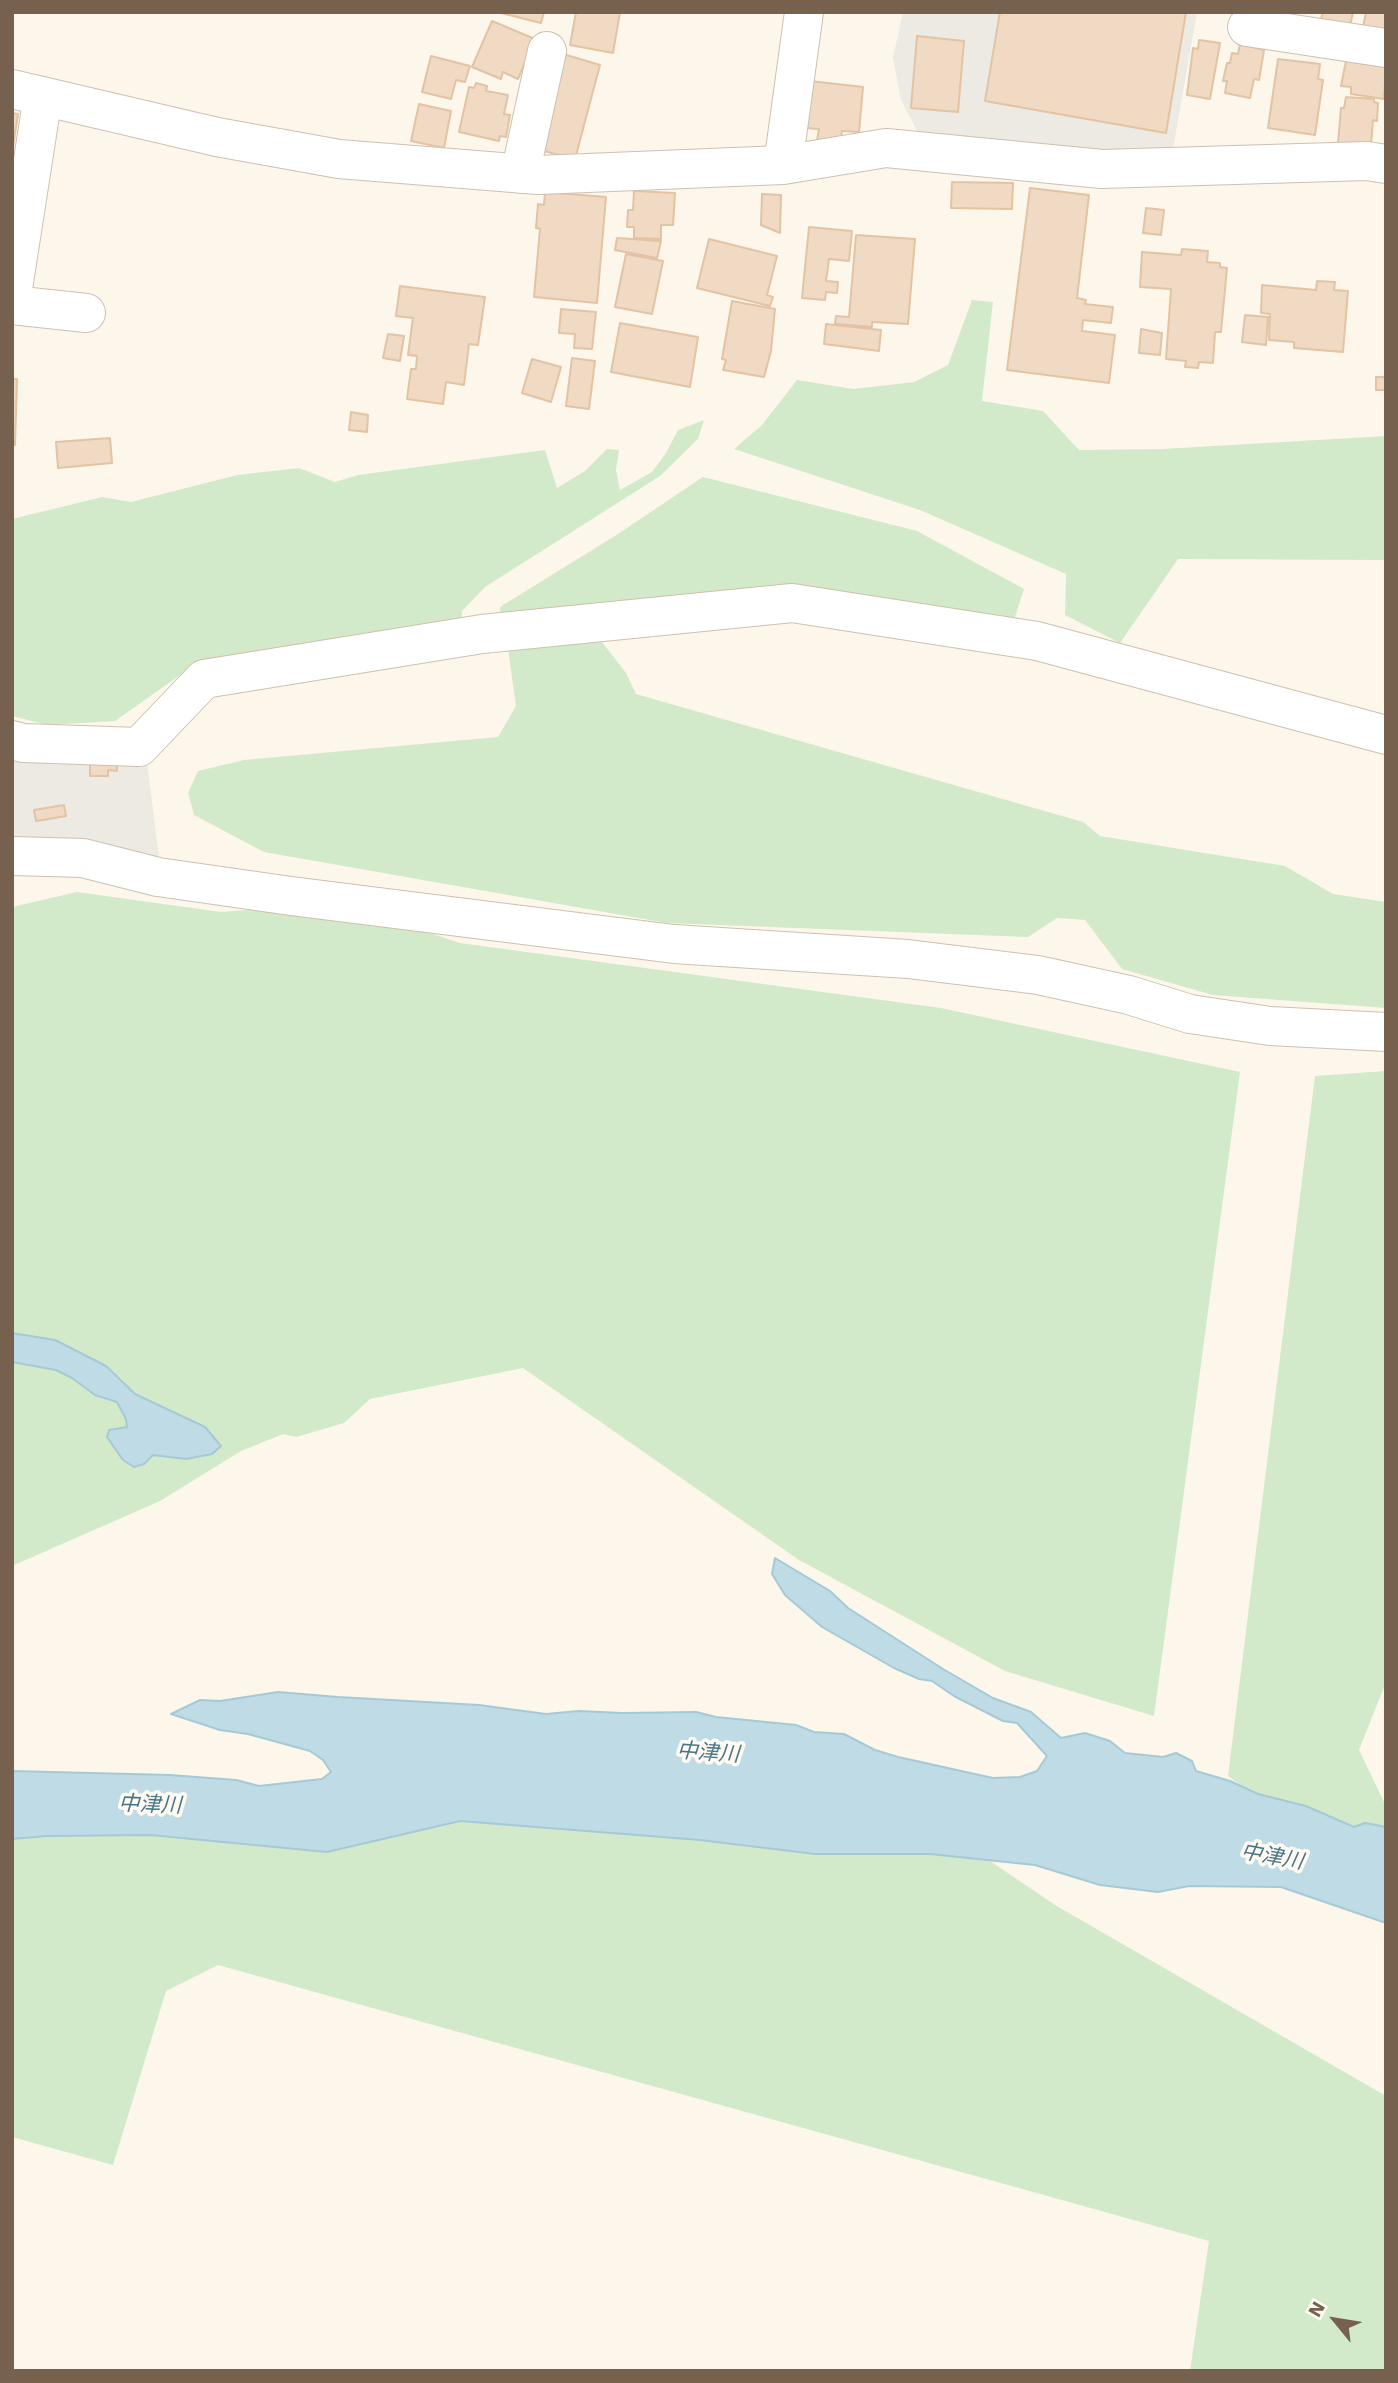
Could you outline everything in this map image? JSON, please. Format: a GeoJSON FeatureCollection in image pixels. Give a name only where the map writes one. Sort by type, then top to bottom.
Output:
{"type":"FeatureCollection","features":[{"type":"Feature","properties":{"kind":"street"},"geometry":{"type":"LineString","coordinates":[[783,165],[804,12]]}},
{"type":"Feature","properties":{"kind":"street"},"geometry":{"type":"LineString","coordinates":[[1263,24],[1386,47]]}},
{"type":"Feature","properties":{"kind":"street"},"geometry":{"type":"LineString","coordinates":[[520,174],[547,51]]}},
{"type":"Feature","properties":{"kind":"street"},"geometry":{"type":"LineString","coordinates":[[12,295],[28,93],[217,138],[340,159],[538,175],[783,165],[887,148],[1102,169],[1367,161],[1386,164]]}},
{"type":"Feature","properties":{"kind":"street"},"geometry":{"type":"LineString","coordinates":[[12,305],[86,313]]}},
{"type":"Feature","properties":{"kind":"street"},"geometry":{"type":"LineString","coordinates":[[12,740],[23,743],[139,747],[204,679],[482,634],[792,603],[1037,641],[1386,735]]}},
{"type":"Feature","properties":{"kind":"street"},"geometry":{"type":"LineString","coordinates":[[12,856],[83,859],[158,877],[290,896],[674,944],[908,959],[1038,975],[1129,995],[1190,1014],[1270,1026],[1386,1032]]}},
{"type":"Feature","properties":{"kind":"shaded area"},"geometry":{"type":"Polygon","coordinates":[[[903,12],[1197,12],[1171,160],[924,144],[901,100],[893,58],[903,12]]]}},
{"type":"Feature","properties":{"kind":"shaded area"},"geometry":{"type":"Polygon","coordinates":[[[12,755],[147,763],[160,865],[12,843],[12,755]]]}},
{"type":"Feature","properties":{"kind":"green space"},"geometry":{"type":"Polygon","coordinates":[[[972,300],[993,302],[982,401],[1043,411],[1079,450],[1163,449],[1386,436],[1386,560],[1178,559],[1120,643],[1065,615],[1066,574],[920,510],[734,449],[762,425],[797,380],[854,389],[914,382],[948,365],[972,300]]]}},
{"type":"Feature","properties":{"kind":"green space"},"geometry":{"type":"Polygon","coordinates":[[[704,420],[698,439],[660,476],[485,587],[462,611],[462,623],[193,666],[115,721],[47,725],[12,716],[12,519],[102,497],[131,502],[237,475],[299,468],[335,482],[358,475],[545,450],[557,488],[585,471],[607,449],[619,450],[616,470],[620,490],[652,472],[678,430],[704,420]]]}},
{"type":"Feature","properties":{"kind":"green space"},"geometry":{"type":"Polygon","coordinates":[[[703,477],[917,531],[1024,589],[1014,620],[501,619],[500,607],[618,534],[703,477]]]}},
{"type":"Feature","properties":{"kind":"green space"},"geometry":{"type":"Polygon","coordinates":[[[602,642],[626,673],[636,694],[1083,822],[1100,836],[1285,866],[1333,894],[1386,902],[1386,1008],[1213,995],[1122,969],[1085,920],[1057,918],[1028,937],[667,923],[264,852],[194,815],[188,793],[198,771],[244,760],[498,737],[516,706],[508,649],[602,642]]]}},
{"type":"Feature","properties":{"kind":"green space"},"geometry":{"type":"Polygon","coordinates":[[[77,892],[221,912],[248,910],[411,927],[460,943],[941,1008],[1240,1072],[1154,1716],[1005,1671],[799,1560],[523,1368],[370,1399],[344,1423],[296,1437],[283,1434],[241,1451],[160,1501],[12,1566],[12,907],[77,892]]]}},
{"type":"Feature","properties":{"kind":"green space"},"geometry":{"type":"Polygon","coordinates":[[[1386,1071],[1386,1682],[1359,1750],[1386,1806],[1386,1892],[1228,1776],[1315,1076],[1386,1071]]]}},
{"type":"Feature","properties":{"kind":"green space"},"geometry":{"type":"Polygon","coordinates":[[[856,1770],[1055,1905],[1386,2096],[1386,2371],[1190,2371],[1209,2241],[218,1965],[166,1991],[113,2165],[12,2137],[12,1839],[150,1835],[327,1852],[460,1821],[856,1770]]]}},
{"type":"Feature","properties":{"kind":"water"},"geometry":{"type":"Polygon","coordinates":[[[12,1333],[55,1340],[106,1366],[135,1394],[205,1427],[221,1446],[212,1454],[186,1459],[153,1455],[144,1464],[134,1467],[123,1460],[107,1437],[109,1430],[127,1427],[117,1402],[95,1395],[56,1370],[12,1362],[12,1333]]]}},
{"type":"Feature","properties":{"kind":"water","name":"中津川"},"geometry":{"type":"Polygon","coordinates":[[[775,1558],[830,1591],[848,1608],[943,1669],[993,1698],[1031,1712],[1061,1738],[1085,1733],[1110,1741],[1125,1753],[1163,1757],[1176,1753],[1192,1761],[1196,1771],[1230,1781],[1258,1794],[1306,1806],[1354,1827],[1365,1823],[1386,1827],[1386,1923],[1281,1887],[1189,1886],[1158,1892],[1100,1885],[1035,1865],[930,1854],[815,1854],[700,1840],[460,1821],[327,1852],[150,1835],[12,1839],[12,1771],[170,1775],[236,1780],[259,1786],[322,1779],[331,1772],[323,1760],[310,1751],[248,1734],[220,1730],[171,1714],[200,1700],[220,1701],[278,1692],[479,1705],[546,1714],[579,1711],[696,1712],[716,1717],[796,1725],[814,1732],[844,1734],[875,1750],[898,1757],[993,1778],[1020,1777],[1037,1771],[1047,1756],[1017,1723],[1003,1721],[954,1696],[932,1681],[919,1679],[894,1668],[822,1627],[785,1595],[772,1574],[775,1558]]]}},
{"type":"Feature","properties":{"kind":"building"},"geometry":{"type":"Polygon","coordinates":[[[497,12],[544,12],[541,23],[497,12]]]}},
{"type":"Feature","properties":{"kind":"building"},"geometry":{"type":"Polygon","coordinates":[[[576,12],[620,12],[613,53],[570,45],[576,12]]]}},
{"type":"Feature","properties":{"kind":"building"},"geometry":{"type":"Polygon","coordinates":[[[1000,12],[1186,12],[1166,133],[985,101],[1000,12]]]}},
{"type":"Feature","properties":{"kind":"building"},"geometry":{"type":"Polygon","coordinates":[[[1323,12],[1353,12],[1350,26],[1321,19],[1323,12]]]}},
{"type":"Feature","properties":{"kind":"building"},"geometry":{"type":"Polygon","coordinates":[[[1366,12],[1386,12],[1386,31],[1363,27],[1366,12]]]}},
{"type":"Feature","properties":{"kind":"building"},"geometry":{"type":"Polygon","coordinates":[[[492,21],[535,39],[518,79],[503,72],[501,79],[472,67],[492,21]]]}},
{"type":"Feature","properties":{"kind":"building"},"geometry":{"type":"Polygon","coordinates":[[[917,36],[964,41],[958,112],[911,108],[917,36]]]}},
{"type":"Feature","properties":{"kind":"building"},"geometry":{"type":"Polygon","coordinates":[[[1199,40],[1220,43],[1210,99],[1187,95],[1193,48],[1198,49],[1199,40]]]}},
{"type":"Feature","properties":{"kind":"building"},"geometry":{"type":"Polygon","coordinates":[[[1240,44],[1264,50],[1259,80],[1254,79],[1250,98],[1225,93],[1227,81],[1223,81],[1227,63],[1230,63],[1232,53],[1238,54],[1240,44]]]}},
{"type":"Feature","properties":{"kind":"building"},"geometry":{"type":"Polygon","coordinates":[[[563,54],[600,65],[575,159],[540,150],[563,54]]]}},
{"type":"Feature","properties":{"kind":"building"},"geometry":{"type":"Polygon","coordinates":[[[431,56],[470,66],[465,82],[456,80],[451,99],[422,92],[431,56]]]}},
{"type":"Feature","properties":{"kind":"building"},"geometry":{"type":"Polygon","coordinates":[[[1278,59],[1320,64],[1318,79],[1323,80],[1315,135],[1268,128],[1278,59]]]}},
{"type":"Feature","properties":{"kind":"building"},"geometry":{"type":"Polygon","coordinates":[[[1346,61],[1386,67],[1384,99],[1351,94],[1351,87],[1341,86],[1346,61]]]}},
{"type":"Feature","properties":{"kind":"building"},"geometry":{"type":"Polygon","coordinates":[[[810,81],[863,87],[859,132],[842,131],[840,144],[817,141],[819,129],[805,128],[810,81]]]}},
{"type":"Feature","properties":{"kind":"building"},"geometry":{"type":"Polygon","coordinates":[[[476,83],[487,86],[486,91],[508,95],[504,114],[510,115],[506,137],[500,136],[499,141],[459,132],[469,87],[474,88],[476,83]]]}},
{"type":"Feature","properties":{"kind":"building"},"geometry":{"type":"Polygon","coordinates":[[[1346,97],[1374,99],[1374,102],[1378,103],[1377,121],[1373,120],[1371,146],[1338,143],[1341,108],[1344,108],[1346,97]]]}},
{"type":"Feature","properties":{"kind":"building"},"geometry":{"type":"Polygon","coordinates":[[[419,104],[451,111],[444,148],[411,141],[419,104]]]}},
{"type":"Feature","properties":{"kind":"building"},"geometry":{"type":"Polygon","coordinates":[[[12,113],[18,114],[12,153],[12,113]]]}},
{"type":"Feature","properties":{"kind":"building"},"geometry":{"type":"Polygon","coordinates":[[[952,182],[1013,183],[1012,209],[951,208],[952,182]]]}},
{"type":"Feature","properties":{"kind":"building"},"geometry":{"type":"Polygon","coordinates":[[[1030,188],[1089,195],[1077,298],[1086,300],[1085,304],[1113,307],[1111,323],[1083,320],[1082,331],[1115,335],[1109,383],[1007,370],[1030,188]]]}},
{"type":"Feature","properties":{"kind":"building"},"geometry":{"type":"Polygon","coordinates":[[[634,191],[675,193],[673,225],[661,225],[661,239],[634,238],[634,227],[627,227],[628,210],[633,210],[634,191]]]}},
{"type":"Feature","properties":{"kind":"building"},"geometry":{"type":"Polygon","coordinates":[[[545,192],[606,197],[597,303],[534,297],[540,229],[536,228],[538,204],[544,205],[545,192]]]}},
{"type":"Feature","properties":{"kind":"building"},"geometry":{"type":"Polygon","coordinates":[[[762,194],[781,195],[780,233],[761,225],[762,194]]]}},
{"type":"Feature","properties":{"kind":"building"},"geometry":{"type":"Polygon","coordinates":[[[1146,208],[1164,210],[1161,235],[1143,233],[1146,208]]]}},
{"type":"Feature","properties":{"kind":"building"},"geometry":{"type":"Polygon","coordinates":[[[809,227],[852,231],[849,261],[829,259],[826,281],[838,282],[837,293],[826,292],[825,300],[802,298],[809,227]]]}},
{"type":"Feature","properties":{"kind":"building"},"geometry":{"type":"Polygon","coordinates":[[[856,235],[915,239],[908,324],[872,322],[872,327],[835,324],[836,316],[849,317],[856,235]]]}},
{"type":"Feature","properties":{"kind":"building"},"geometry":{"type":"Polygon","coordinates":[[[617,238],[661,241],[657,258],[615,250],[617,238]]]}},
{"type":"Feature","properties":{"kind":"building"},"geometry":{"type":"Polygon","coordinates":[[[709,239],[777,256],[767,295],[773,297],[770,306],[697,288],[709,239]]]}},
{"type":"Feature","properties":{"kind":"building"},"geometry":{"type":"Polygon","coordinates":[[[1182,249],[1208,251],[1207,262],[1220,263],[1220,267],[1227,268],[1221,332],[1215,332],[1213,363],[1199,362],[1198,368],[1185,367],[1186,361],[1166,359],[1171,289],[1140,287],[1142,252],[1181,255],[1182,249]]]}},
{"type":"Feature","properties":{"kind":"building"},"geometry":{"type":"Polygon","coordinates":[[[626,254],[663,261],[652,314],[615,307],[626,254]]]}},
{"type":"Feature","properties":{"kind":"building"},"geometry":{"type":"Polygon","coordinates":[[[1317,281],[1335,282],[1334,290],[1348,291],[1343,352],[1294,348],[1294,342],[1269,340],[1270,314],[1261,313],[1262,285],[1316,290],[1317,281]]]}},
{"type":"Feature","properties":{"kind":"building"},"geometry":{"type":"Polygon","coordinates":[[[400,286],[485,297],[478,345],[469,344],[464,385],[446,382],[443,404],[407,399],[411,369],[416,369],[417,356],[408,355],[413,318],[396,316],[400,286]]]}},
{"type":"Feature","properties":{"kind":"building"},"geometry":{"type":"Polygon","coordinates":[[[732,301],[775,309],[771,351],[764,377],[723,370],[726,360],[722,359],[732,301]]]}},
{"type":"Feature","properties":{"kind":"building"},"geometry":{"type":"Polygon","coordinates":[[[561,309],[596,312],[592,349],[574,348],[575,334],[559,333],[561,309]]]}},
{"type":"Feature","properties":{"kind":"building"},"geometry":{"type":"Polygon","coordinates":[[[1245,315],[1268,317],[1266,345],[1242,342],[1245,315]]]}},
{"type":"Feature","properties":{"kind":"building"},"geometry":{"type":"Polygon","coordinates":[[[620,323],[698,337],[690,387],[611,372],[620,323]]]}},
{"type":"Feature","properties":{"kind":"building"},"geometry":{"type":"Polygon","coordinates":[[[826,324],[881,330],[879,351],[824,344],[826,324]]]}},
{"type":"Feature","properties":{"kind":"building"},"geometry":{"type":"Polygon","coordinates":[[[1141,329],[1162,333],[1160,355],[1139,353],[1141,329]]]}},
{"type":"Feature","properties":{"kind":"building"},"geometry":{"type":"Polygon","coordinates":[[[388,334],[404,336],[400,361],[383,358],[388,334]]]}},
{"type":"Feature","properties":{"kind":"building"},"geometry":{"type":"Polygon","coordinates":[[[572,358],[595,361],[589,409],[566,406],[572,358]]]}},
{"type":"Feature","properties":{"kind":"building"},"geometry":{"type":"Polygon","coordinates":[[[532,359],[561,367],[551,402],[522,393],[532,359]]]}},
{"type":"Feature","properties":{"kind":"building"},"geometry":{"type":"Polygon","coordinates":[[[1376,377],[1386,377],[1386,390],[1376,390],[1376,377]]]}},
{"type":"Feature","properties":{"kind":"building"},"geometry":{"type":"Polygon","coordinates":[[[12,379],[17,379],[15,445],[12,445],[12,379]]]}},
{"type":"Feature","properties":{"kind":"building"},"geometry":{"type":"Polygon","coordinates":[[[351,412],[368,415],[367,432],[349,430],[351,412]]]}},
{"type":"Feature","properties":{"kind":"building"},"geometry":{"type":"Polygon","coordinates":[[[110,438],[112,463],[58,468],[56,442],[110,438]]]}},
{"type":"Feature","properties":{"kind":"building"},"geometry":{"type":"Polygon","coordinates":[[[90,764],[117,764],[117,771],[108,770],[108,776],[90,776],[90,764]]]}},
{"type":"Feature","properties":{"kind":"building"},"geometry":{"type":"Polygon","coordinates":[[[64,805],[66,816],[36,821],[34,810],[64,805]]]}}]}
